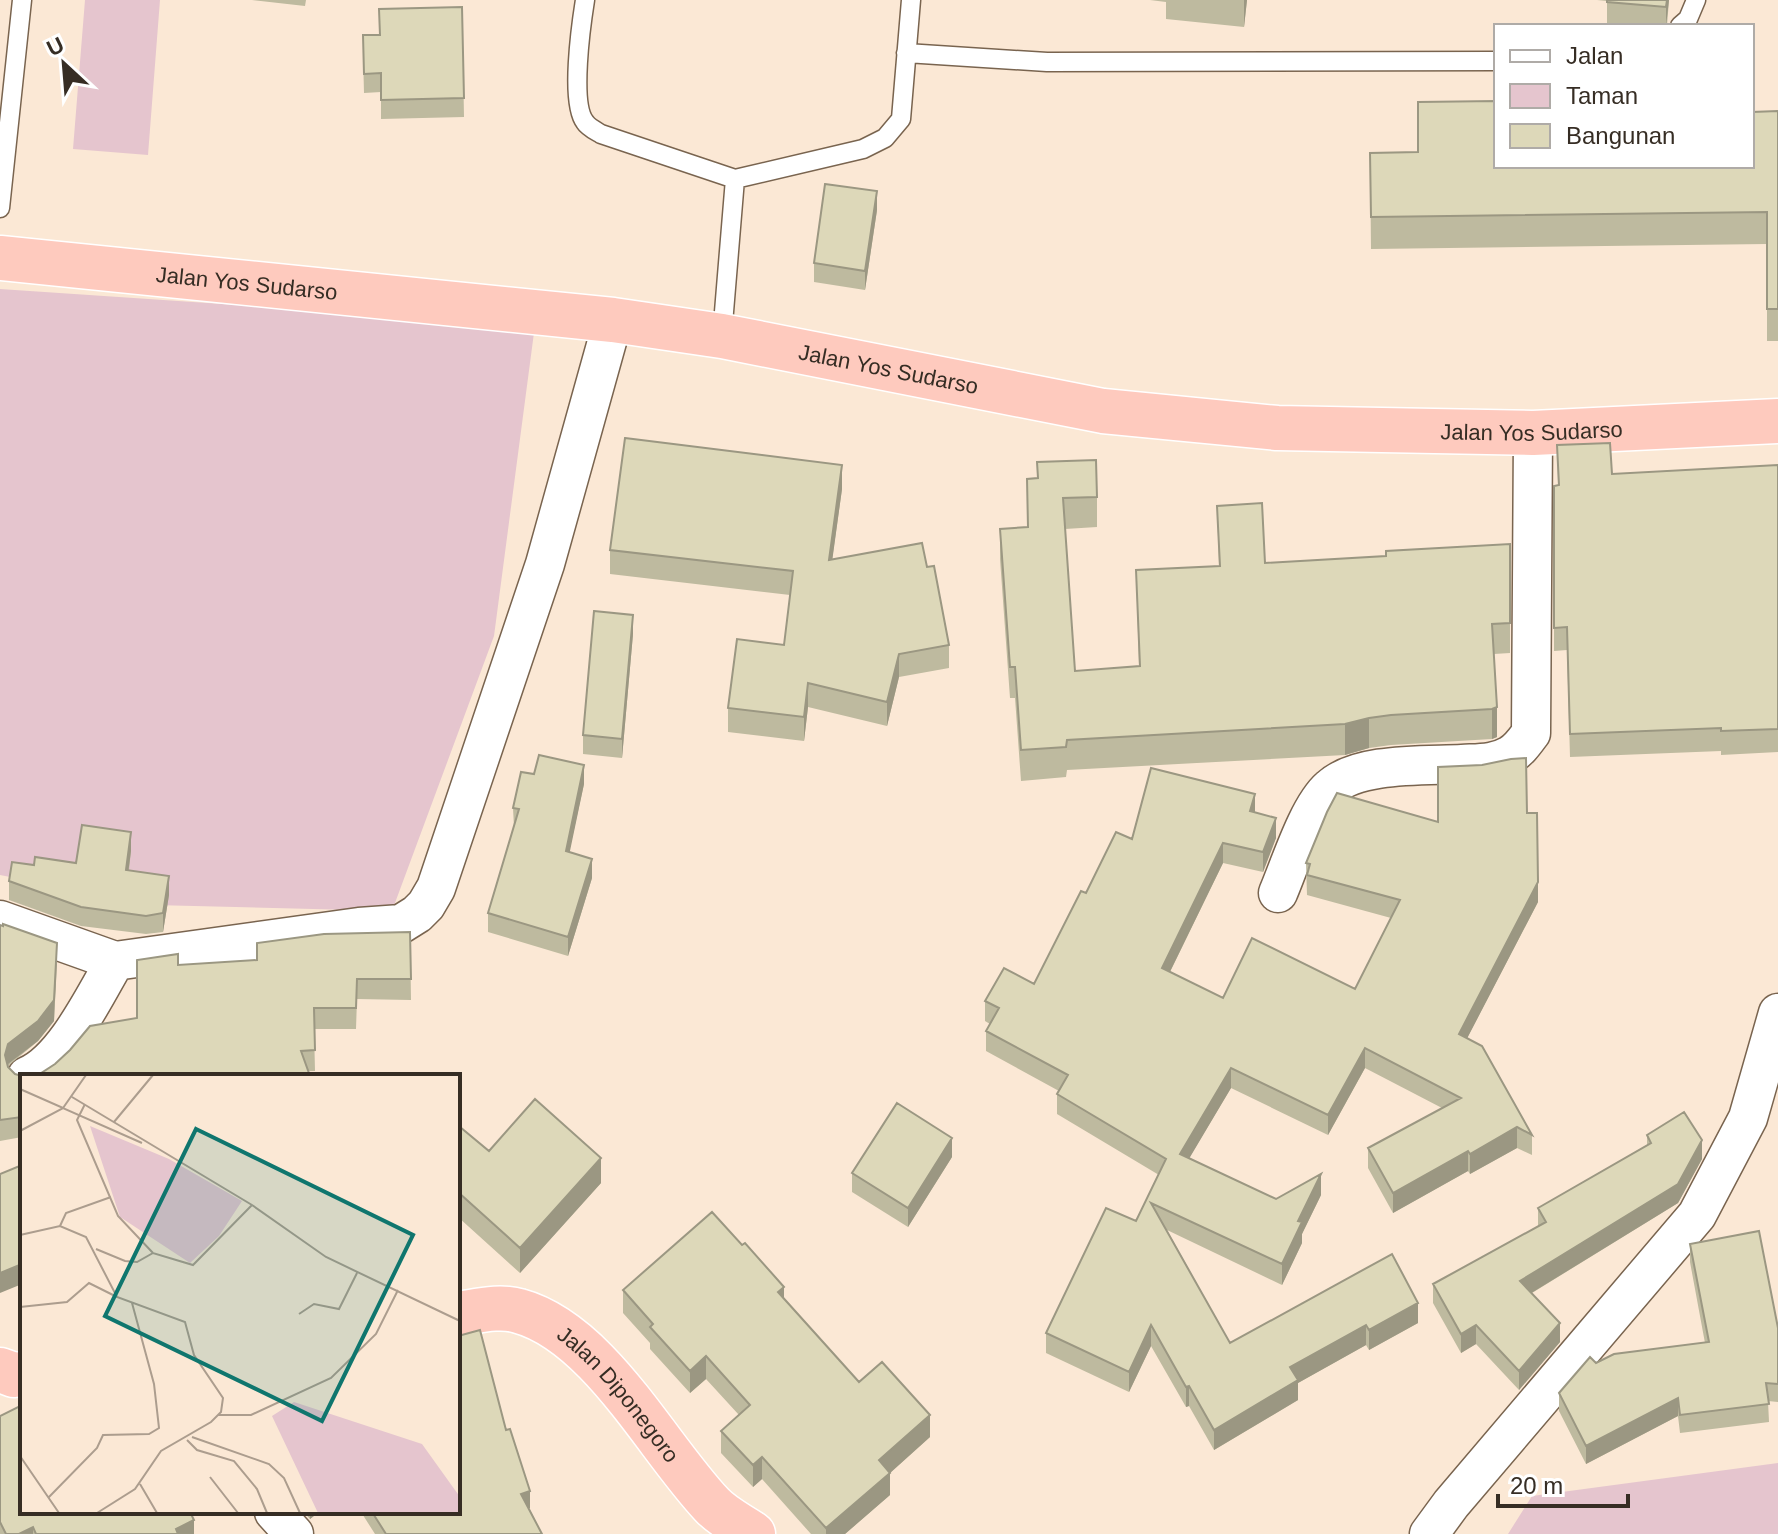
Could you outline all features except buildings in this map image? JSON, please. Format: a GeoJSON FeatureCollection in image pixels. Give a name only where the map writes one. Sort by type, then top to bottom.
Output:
{"type":"FeatureCollection","features":[{"type":"Feature","properties":{"kind":"highway","name":"Jalan Yos Sudarso"},"geometry":{"type":"LineString","coordinates":[[0,258],[613,320],[722,336],[1103,411],[1277,428],[1533,433],[1778,421]]}},
{"type":"Feature","properties":{"kind":"highway","name":"Jalan Diponegoro"},"geometry":{"type":"LineString","coordinates":[[460,1314],[490,1309],[517,1310],[547,1322],[610,1376],[715,1508],[753,1534]]}},
{"type":"Feature","properties":{"kind":"street"},"geometry":{"type":"LineString","coordinates":[[0,920],[115,961],[359,927],[401,924],[417,914],[436,888],[545,564],[613,320]]}},
{"type":"Feature","properties":{"kind":"street"},"geometry":{"type":"LineString","coordinates":[[1278,893],[1316,804],[1344,777],[1373,769],[1490,763],[1509,756],[1521,747],[1531,733],[1533,433]]}},
{"type":"Feature","properties":{"kind":"street"},"geometry":{"type":"LineString","coordinates":[[31,1074],[69,1040],[115,961]]}},
{"type":"Feature","properties":{"kind":"street"},"geometry":{"type":"LineString","coordinates":[[1429,1534],[1461,1492],[1697,1215],[1748,1118],[1778,1013]]}},
{"type":"Feature","properties":{"kind":"street"},"geometry":{"type":"LineString","coordinates":[[0,1087],[20,1079]]}},
{"type":"Feature","properties":{"kind":"street"},"geometry":{"type":"LineString","coordinates":[[276,1514],[294,1534]]}},
{"type":"Feature","properties":{"kind":"lane"},"geometry":{"type":"LineString","coordinates":[[0,208],[22,0]]}},
{"type":"Feature","properties":{"kind":"lane"},"geometry":{"type":"LineString","coordinates":[[585,0],[577,100],[585,122],[601,134],[735,179],[863,149],[885,138],[901,119],[911,0]]}},
{"type":"Feature","properties":{"kind":"lane"},"geometry":{"type":"LineString","coordinates":[[1682,24],[1688,19],[1696,0]]}},
{"type":"Feature","properties":{"kind":"lane"},"geometry":{"type":"LineString","coordinates":[[906,53],[1047,62],[1494,61]]}},
{"type":"Feature","properties":{"kind":"lane"},"geometry":{"type":"LineString","coordinates":[[722,336],[735,179]]}},
{"type":"Feature","properties":{"kind":"green space"},"geometry":{"type":"Polygon","coordinates":[[[85,0],[160,0],[148,155],[73,149],[85,0]]]}},
{"type":"Feature","properties":{"kind":"green space"},"geometry":{"type":"Polygon","coordinates":[[[0,289],[535,325],[494,636],[392,911],[153,905],[0,875],[0,289]]]}},
{"type":"Feature","properties":{"kind":"green space"},"geometry":{"type":"Polygon","coordinates":[[[1778,1463],[1778,1534],[1508,1534],[1532,1496],[1778,1463]]]}}]}
